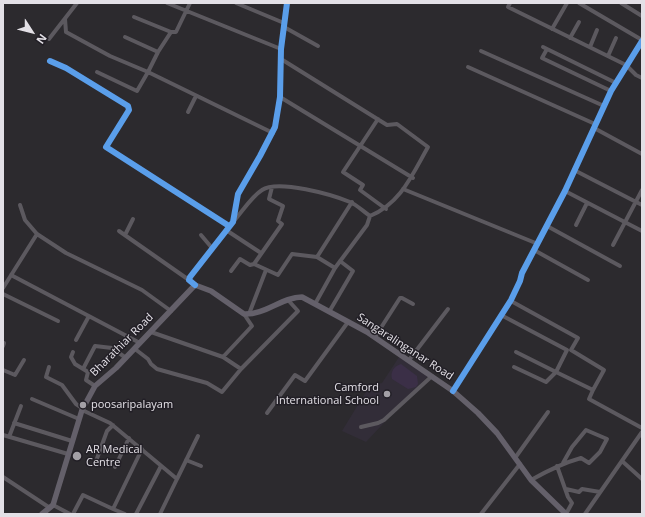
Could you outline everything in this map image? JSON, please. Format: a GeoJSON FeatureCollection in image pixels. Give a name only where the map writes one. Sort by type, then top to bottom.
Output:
{"type":"FeatureCollection","features":[{"type":"Feature","properties":{"kind":"main road","name":"Bharathiar Road"},"geometry":{"type":"LineString","coordinates":[[51,506],[82,409],[95,386],[135,349],[194,285]]}},
{"type":"Feature","properties":{"kind":"main road"},"geometry":{"type":"LineString","coordinates":[[194,285],[211,291],[247,314]]}},
{"type":"Feature","properties":{"kind":"main road","name":"Sangaralinganar Road"},"geometry":{"type":"LineString","coordinates":[[247,314],[260,312],[288,300],[302,298],[375,337],[453,391],[478,413],[497,433],[531,480],[566,514]]}},
{"type":"Feature","properties":{"kind":"main road"},"geometry":{"type":"LineString","coordinates":[[42,514],[51,506]]}},
{"type":"Feature","properties":{"kind":"street"},"geometry":{"type":"LineString","coordinates":[[49,39],[78,3]]}},
{"type":"Feature","properties":{"kind":"street"},"geometry":{"type":"LineString","coordinates":[[167,3],[281,49]]}},
{"type":"Feature","properties":{"kind":"street"},"geometry":{"type":"LineString","coordinates":[[134,17],[171,32],[178,30],[190,3]]}},
{"type":"Feature","properties":{"kind":"street"},"geometry":{"type":"LineString","coordinates":[[236,3],[284,25],[318,46]]}},
{"type":"Feature","properties":{"kind":"street"},"geometry":{"type":"LineString","coordinates":[[231,224],[238,194],[275,127],[280,96],[280,59],[287,3]]}},
{"type":"Feature","properties":{"kind":"street"},"geometry":{"type":"LineString","coordinates":[[510,3],[508,7],[626,65],[636,75],[642,78]]}},
{"type":"Feature","properties":{"kind":"street"},"geometry":{"type":"LineString","coordinates":[[552,29],[567,3]]}},
{"type":"Feature","properties":{"kind":"street"},"geometry":{"type":"LineString","coordinates":[[453,391],[511,301],[522,273],[565,191],[611,91],[642,41],[579,3]]}},
{"type":"Feature","properties":{"kind":"street"},"geometry":{"type":"LineString","coordinates":[[621,3],[642,16]]}},
{"type":"Feature","properties":{"kind":"street"},"geometry":{"type":"LineString","coordinates":[[65,19],[66,32],[110,56],[148,72],[272,133]]}},
{"type":"Feature","properties":{"kind":"street"},"geometry":{"type":"LineString","coordinates":[[570,38],[579,22]]}},
{"type":"Feature","properties":{"kind":"street"},"geometry":{"type":"LineString","coordinates":[[590,47],[597,30]]}},
{"type":"Feature","properties":{"kind":"street"},"geometry":{"type":"LineString","coordinates":[[97,72],[137,91],[158,52],[171,32]]}},
{"type":"Feature","properties":{"kind":"street"},"geometry":{"type":"LineString","coordinates":[[125,37],[158,52]]}},
{"type":"Feature","properties":{"kind":"street"},"geometry":{"type":"LineString","coordinates":[[608,56],[616,38]]}},
{"type":"Feature","properties":{"kind":"street"},"geometry":{"type":"LineString","coordinates":[[611,91],[542,58],[545,48],[616,83]]}},
{"type":"Feature","properties":{"kind":"street"},"geometry":{"type":"LineString","coordinates":[[481,51],[604,106]]}},
{"type":"Feature","properties":{"kind":"street"},"geometry":{"type":"LineString","coordinates":[[280,59],[387,125],[397,124],[428,147],[412,178],[386,209],[370,216],[367,225],[335,268],[315,304]]}},
{"type":"Feature","properties":{"kind":"street"},"geometry":{"type":"LineString","coordinates":[[50,61],[66,68],[128,106],[129,110],[106,148],[231,224]]}},
{"type":"Feature","properties":{"kind":"street"},"geometry":{"type":"LineString","coordinates":[[468,67],[595,126],[642,154]]}},
{"type":"Feature","properties":{"kind":"street"},"geometry":{"type":"LineString","coordinates":[[188,112],[196,96]]}},
{"type":"Feature","properties":{"kind":"street"},"geometry":{"type":"LineString","coordinates":[[280,96],[412,178]]}},
{"type":"Feature","properties":{"kind":"street"},"geometry":{"type":"LineString","coordinates":[[378,119],[343,172],[363,185],[360,190],[386,209]]}},
{"type":"Feature","properties":{"kind":"street"},"geometry":{"type":"LineString","coordinates":[[574,170],[642,205]]}},
{"type":"Feature","properties":{"kind":"street"},"geometry":{"type":"LineString","coordinates":[[254,264],[282,224],[278,221],[283,206],[269,200],[272,187]]}},
{"type":"Feature","properties":{"kind":"street"},"geometry":{"type":"LineString","coordinates":[[189,280],[226,230],[263,189],[272,187],[289,187],[312,190],[352,202],[370,216]]}},
{"type":"Feature","properties":{"kind":"street"},"geometry":{"type":"LineString","coordinates":[[403,188],[538,244]]}},
{"type":"Feature","properties":{"kind":"street"},"geometry":{"type":"LineString","coordinates":[[613,246],[642,190]]}},
{"type":"Feature","properties":{"kind":"street"},"geometry":{"type":"LineString","coordinates":[[565,191],[642,231]]}},
{"type":"Feature","properties":{"kind":"street"},"geometry":{"type":"LineString","coordinates":[[317,257],[352,202]]}},
{"type":"Feature","properties":{"kind":"street"},"geometry":{"type":"LineString","coordinates":[[576,225],[587,202]]}},
{"type":"Feature","properties":{"kind":"street"},"geometry":{"type":"LineString","coordinates":[[20,205],[25,220],[37,234],[66,253],[142,290],[171,311]]}},
{"type":"Feature","properties":{"kind":"street"},"geometry":{"type":"LineString","coordinates":[[125,235],[133,219]]}},
{"type":"Feature","properties":{"kind":"street"},"geometry":{"type":"LineString","coordinates":[[547,226],[620,266]]}},
{"type":"Feature","properties":{"kind":"street"},"geometry":{"type":"LineString","coordinates":[[226,230],[261,253]]}},
{"type":"Feature","properties":{"kind":"street"},"geometry":{"type":"LineString","coordinates":[[119,231],[194,285]]}},
{"type":"Feature","properties":{"kind":"street"},"geometry":{"type":"LineString","coordinates":[[3,288],[37,234]]}},
{"type":"Feature","properties":{"kind":"street"},"geometry":{"type":"LineString","coordinates":[[201,235],[212,248]]}},
{"type":"Feature","properties":{"kind":"street"},"geometry":{"type":"LineString","coordinates":[[534,250],[588,280]]}},
{"type":"Feature","properties":{"kind":"street"},"geometry":{"type":"LineString","coordinates":[[231,271],[240,259],[250,265],[254,264],[278,275],[292,254],[317,257],[335,268]]}},
{"type":"Feature","properties":{"kind":"street"},"geometry":{"type":"LineString","coordinates":[[329,312],[354,271],[340,261]]}},
{"type":"Feature","properties":{"kind":"street"},"geometry":{"type":"LineString","coordinates":[[223,357],[252,326],[247,314],[266,270]]}},
{"type":"Feature","properties":{"kind":"street"},"geometry":{"type":"LineString","coordinates":[[11,275],[140,343]]}},
{"type":"Feature","properties":{"kind":"street"},"geometry":{"type":"LineString","coordinates":[[3,294],[58,321]]}},
{"type":"Feature","properties":{"kind":"street"},"geometry":{"type":"LineString","coordinates":[[375,337],[400,298],[413,304]]}},
{"type":"Feature","properties":{"kind":"street"},"geometry":{"type":"LineString","coordinates":[[135,349],[148,358],[151,364],[157,369],[207,383],[222,392],[241,369],[298,311],[288,300]]}},
{"type":"Feature","properties":{"kind":"street"},"geometry":{"type":"LineString","coordinates":[[511,301],[578,338],[556,372],[546,382],[514,367]]}},
{"type":"Feature","properties":{"kind":"street"},"geometry":{"type":"LineString","coordinates":[[409,360],[448,309]]}},
{"type":"Feature","properties":{"kind":"street"},"geometry":{"type":"LineString","coordinates":[[501,315],[604,370],[589,399],[642,428]]}},
{"type":"Feature","properties":{"kind":"street"},"geometry":{"type":"LineString","coordinates":[[76,340],[89,316]]}},
{"type":"Feature","properties":{"kind":"street"},"geometry":{"type":"LineString","coordinates":[[267,413],[295,375],[305,381],[348,322]]}},
{"type":"Feature","properties":{"kind":"street"},"geometry":{"type":"LineString","coordinates":[[151,332],[223,357],[241,369]]}},
{"type":"Feature","properties":{"kind":"street"},"geometry":{"type":"LineString","coordinates":[[83,369],[95,346],[112,348],[126,358]]}},
{"type":"Feature","properties":{"kind":"street"},"geometry":{"type":"LineString","coordinates":[[73,352],[71,358],[83,369],[89,372],[86,380],[95,386]]}},
{"type":"Feature","properties":{"kind":"street"},"geometry":{"type":"LineString","coordinates":[[516,352],[593,390]]}},
{"type":"Feature","properties":{"kind":"street"},"geometry":{"type":"LineString","coordinates":[[3,370],[15,375],[24,360]]}},
{"type":"Feature","properties":{"kind":"street"},"geometry":{"type":"LineString","coordinates":[[49,367],[46,377],[62,385],[76,404],[82,409],[113,425],[177,479]]}},
{"type":"Feature","properties":{"kind":"street"},"geometry":{"type":"LineString","coordinates":[[361,427],[384,420],[432,376]]}},
{"type":"Feature","properties":{"kind":"street"},"geometry":{"type":"LineString","coordinates":[[32,399],[79,419]]}},
{"type":"Feature","properties":{"kind":"street"},"geometry":{"type":"LineString","coordinates":[[9,437],[21,406]]}},
{"type":"Feature","properties":{"kind":"street"},"geometry":{"type":"LineString","coordinates":[[515,458],[548,412]]}},
{"type":"Feature","properties":{"kind":"street"},"geometry":{"type":"LineString","coordinates":[[14,423],[72,441]]}},
{"type":"Feature","properties":{"kind":"street"},"geometry":{"type":"LineString","coordinates":[[94,464],[107,431],[113,425]]}},
{"type":"Feature","properties":{"kind":"street"},"geometry":{"type":"LineString","coordinates":[[531,480],[562,463],[581,458],[588,462],[600,452],[606,439],[586,430],[572,447],[562,463]]}},
{"type":"Feature","properties":{"kind":"street"},"geometry":{"type":"LineString","coordinates":[[585,514],[642,432]]}},
{"type":"Feature","properties":{"kind":"street"},"geometry":{"type":"LineString","coordinates":[[3,435],[68,454]]}},
{"type":"Feature","properties":{"kind":"street"},"geometry":{"type":"LineString","coordinates":[[160,514],[198,436]]}},
{"type":"Feature","properties":{"kind":"street"},"geometry":{"type":"LineString","coordinates":[[115,467],[129,438]]}},
{"type":"Feature","properties":{"kind":"street"},"geometry":{"type":"LineString","coordinates":[[113,509],[142,449]]}},
{"type":"Feature","properties":{"kind":"street"},"geometry":{"type":"LineString","coordinates":[[186,460],[201,466]]}},
{"type":"Feature","properties":{"kind":"street"},"geometry":{"type":"LineString","coordinates":[[622,461],[642,480]]}},
{"type":"Feature","properties":{"kind":"street"},"geometry":{"type":"LineString","coordinates":[[481,514],[520,464]]}},
{"type":"Feature","properties":{"kind":"street"},"geometry":{"type":"LineString","coordinates":[[136,514],[161,466]]}},
{"type":"Feature","properties":{"kind":"street"},"geometry":{"type":"LineString","coordinates":[[557,466],[572,503],[566,514]]}},
{"type":"Feature","properties":{"kind":"street"},"geometry":{"type":"LineString","coordinates":[[3,477],[51,506],[72,514],[83,495],[125,514]]}},
{"type":"Feature","properties":{"kind":"street"},"geometry":{"type":"LineString","coordinates":[[566,489],[579,492],[582,489],[600,492]]}},
{"type":"Feature","properties":{"kind":"shaded area","name":"Camford International School"},"geometry":{"type":"Polygon","coordinates":[[[399,357],[428,376],[366,442],[342,431],[370,385],[382,383],[399,357]]]}},
{"type":"Feature","properties":{"kind":"shaded area"},"geometry":{"type":"Polygon","coordinates":[[[401,364],[417,376],[418,384],[416,387],[408,389],[392,379],[393,370],[396,366],[401,364]]]}},
{"type":"Feature","properties":{"kind":"cycle path"},"geometry":{"type":"LineString","coordinates":[[195,285],[189,280],[190,277],[233,222],[238,194],[275,127],[280,97],[281,49],[287,3]]}},
{"type":"Feature","properties":{"kind":"cycle path"},"geometry":{"type":"LineString","coordinates":[[453,391],[511,300],[522,273],[565,191],[611,91],[642,41]]}},
{"type":"Feature","properties":{"kind":"cycle path"},"geometry":{"type":"LineString","coordinates":[[50,61],[66,68],[128,106],[129,110],[106,147],[229,226]]}},
{"type":"Feature","properties":{"kind":"place","name":"Camford International School"},"geometry":{"type":"Point","coordinates":[387,394]}},
{"type":"Feature","properties":{"kind":"place","name":"poosaripalayam"},"geometry":{"type":"Point","coordinates":[83,405]}},
{"type":"Feature","properties":{"kind":"place","name":"AR Medical Centre"},"geometry":{"type":"Point","coordinates":[77,456]}}]}
